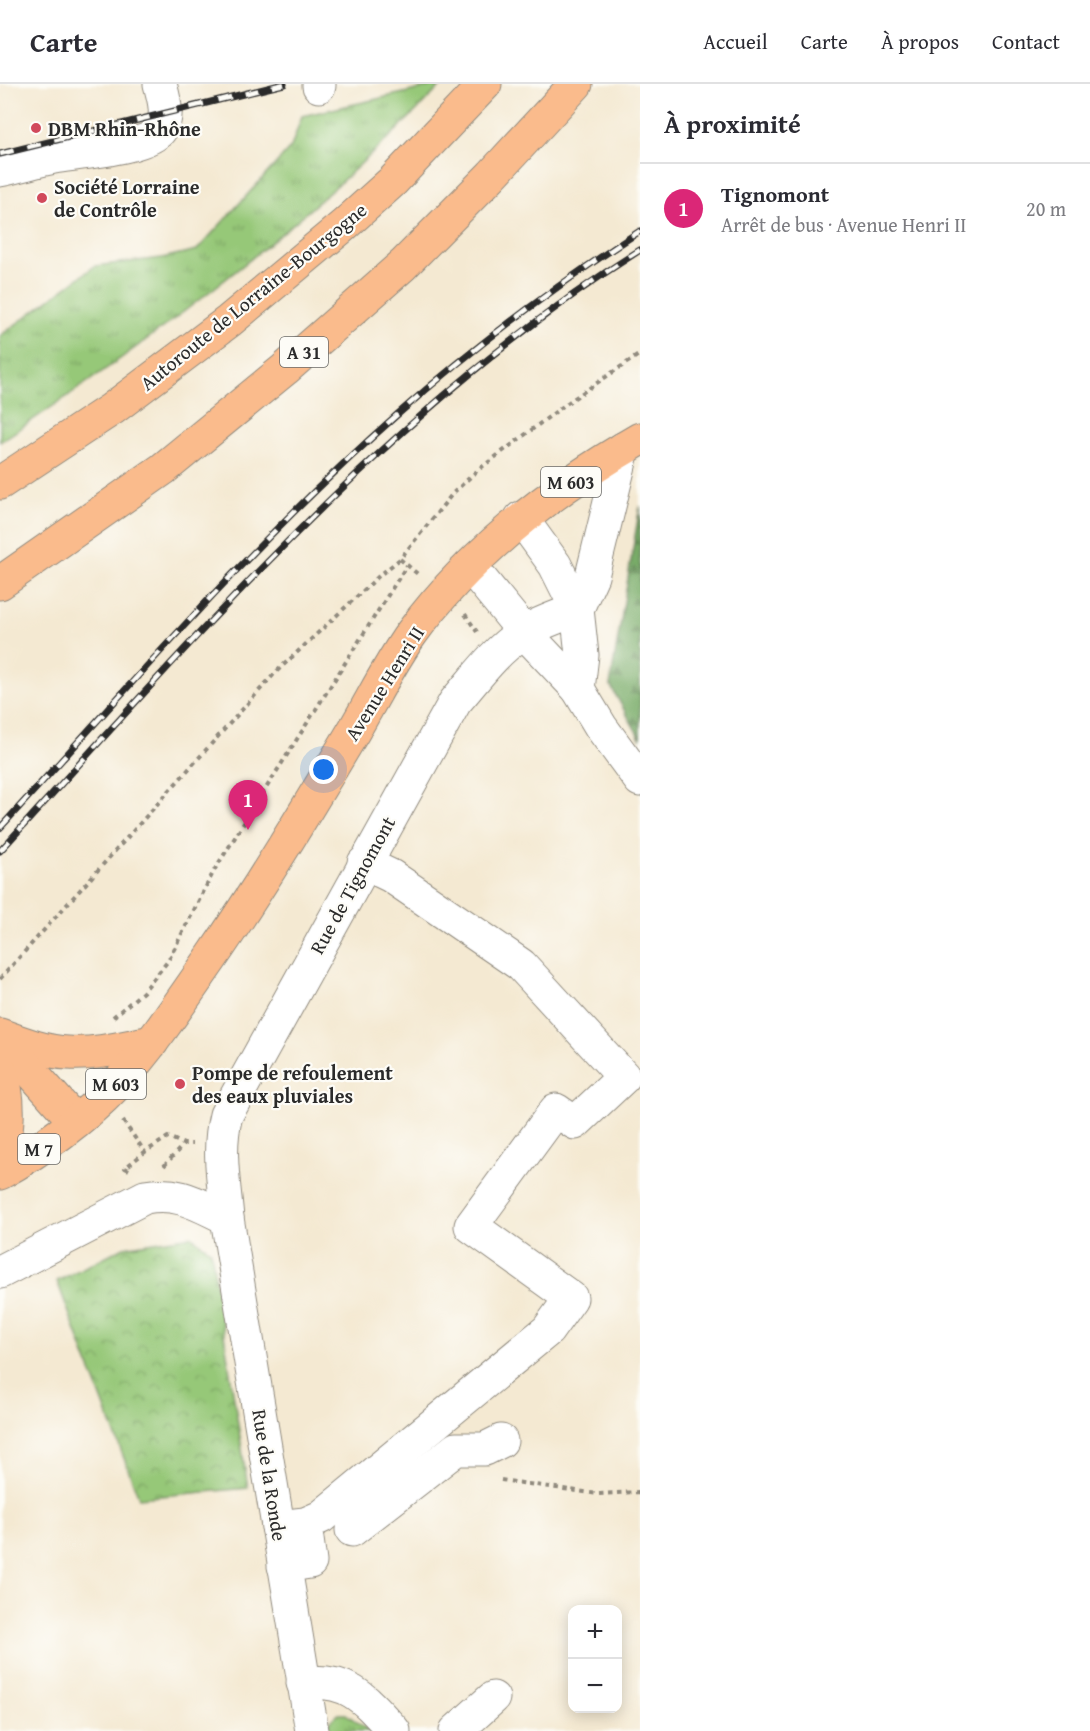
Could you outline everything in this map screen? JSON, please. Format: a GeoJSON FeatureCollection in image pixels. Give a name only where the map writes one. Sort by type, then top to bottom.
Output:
{"type":"FeatureCollection","features":[{"type":"Feature","properties":{"kind":"main road","name":"A 31"},"geometry":{"type":"LineString","coordinates":[[0,583],[163,469],[285,369],[403,265],[492,175],[576,84]]}},
{"type":"Feature","properties":{"kind":"main road","name":"Autoroute de Lorraine-Bourgogne"},"geometry":{"type":"LineString","coordinates":[[0,483],[112,409],[229,321],[393,181],[474,96]]}},
{"type":"Feature","properties":{"kind":"main road","name":"Avenue Henri II"},"geometry":{"type":"LineString","coordinates":[[75,1121],[105,1096],[152,1042],[243,913],[411,635],[470,566],[521,518],[567,485],[632,444]]}},
{"type":"Feature","properties":{"kind":"main road","name":"M 603"},"geometry":{"type":"LineString","coordinates":[[0,1035],[32,1047],[67,1053],[96,1052],[152,1042]]}},
{"type":"Feature","properties":{"kind":"main road","name":"M 603"},"geometry":{"type":"LineString","coordinates":[[0,1043],[19,1058],[75,1121]]}},
{"type":"Feature","properties":{"kind":"main road"},"geometry":{"type":"LineString","coordinates":[[0,1070],[4,1079],[8,1117],[0,1166]]}},
{"type":"Feature","properties":{"kind":"main road","name":"M 7"},"geometry":{"type":"LineString","coordinates":[[0,1173],[25,1159],[75,1121]]}},
{"type":"Feature","properties":{"kind":"street"},"geometry":{"type":"LineString","coordinates":[[0,170],[53,157],[147,140],[159,132],[165,119],[160,84]]}},
{"type":"Feature","properties":{"kind":"street"},"geometry":{"type":"LineString","coordinates":[[577,609],[592,576],[632,444]]}},
{"type":"Feature","properties":{"kind":"street"},"geometry":{"type":"LineString","coordinates":[[521,518],[555,565],[577,609],[582,655],[578,689]]}},
{"type":"Feature","properties":{"kind":"street"},"geometry":{"type":"LineString","coordinates":[[470,566],[524,632],[578,689],[601,727],[640,780]]}},
{"type":"Feature","properties":{"kind":"street","name":"Rue de Tignomont"},"geometry":{"type":"LineString","coordinates":[[227,1218],[220,1152],[221,1134],[226,1115],[455,702],[495,654],[524,632],[577,609]]}},
{"type":"Feature","properties":{"kind":"street"},"geometry":{"type":"LineString","coordinates":[[292,1525],[321,1517],[549,1330],[571,1298],[471,1226],[556,1110],[575,1123],[624,1077],[521,965],[391,876],[364,863]]}},
{"type":"Feature","properties":{"kind":"street"},"geometry":{"type":"LineString","coordinates":[[0,1272],[145,1197],[163,1194],[182,1197],[227,1218]]}},
{"type":"Feature","properties":{"kind":"street","name":"Rue de la Ronde"},"geometry":{"type":"LineString","coordinates":[[227,1218],[292,1525],[284,1566],[312,1731]]}},
{"type":"Feature","properties":{"kind":"street"},"geometry":{"type":"LineString","coordinates":[[352,1530],[456,1449],[485,1449],[501,1440]]}},
{"type":"Feature","properties":{"kind":"street"},"geometry":{"type":"LineString","coordinates":[[303,1683],[323,1681],[337,1684],[368,1702],[394,1731]]}},
{"type":"Feature","properties":{"kind":"street"},"geometry":{"type":"LineString","coordinates":[[456,1731],[493,1698]]}},
{"type":"Feature","properties":{"kind":"path"},"geometry":{"type":"LineString","coordinates":[[0,979],[276,672],[380,574],[400,559],[453,493],[478,470],[570,401],[640,354]]}},
{"type":"Feature","properties":{"kind":"path"},"geometry":{"type":"LineString","coordinates":[[112,1018],[144,992],[168,962],[215,869],[406,565],[400,559]]}},
{"type":"Feature","properties":{"kind":"path"},"geometry":{"type":"LineString","coordinates":[[105,1096],[145,1152]]}},
{"type":"Feature","properties":{"kind":"path"},"geometry":{"type":"LineString","coordinates":[[125,1168],[168,1137],[184,1144]]}},
{"type":"Feature","properties":{"kind":"path"},"geometry":{"type":"LineString","coordinates":[[501,1480],[598,1494],[640,1493]]}},
{"type":"Feature","properties":{"kind":"green space"},"geometry":{"type":"Polygon","coordinates":[[[443,84],[340,183],[231,275],[117,361],[0,442],[0,336],[95,266],[162,258],[197,250],[291,147],[302,116],[443,84]]]}},
{"type":"Feature","properties":{"kind":"green space"},"geometry":{"type":"Polygon","coordinates":[[[640,506],[640,738],[610,685],[640,506]]]}},
{"type":"Feature","properties":{"kind":"green space"},"geometry":{"type":"Polygon","coordinates":[[[191,1236],[211,1251],[248,1488],[139,1498],[57,1281],[124,1247],[191,1236]]]}},
{"type":"Feature","properties":{"kind":"green space"},"geometry":{"type":"Polygon","coordinates":[[[337,1714],[346,1714],[369,1731],[329,1731],[329,1723],[337,1714]]]}},
{"type":"Feature","properties":{"kind":"railway"},"geometry":{"type":"LineString","coordinates":[[0,154],[284,84]]}},
{"type":"Feature","properties":{"kind":"railway"},"geometry":{"type":"LineString","coordinates":[[0,828],[243,563],[345,462],[427,389],[486,341],[546,295],[640,231]]}},
{"type":"Feature","properties":{"kind":"railway"},"geometry":{"type":"LineString","coordinates":[[0,851],[224,608],[300,529],[380,453],[462,380],[549,312],[640,250]]}},
{"type":"Feature","properties":{"kind":"place","name":"DBM Rhin-Rhône"},"geometry":{"type":"Point","coordinates":[36,128]}},
{"type":"Feature","properties":{"kind":"place","name":"Société Lorraine de Contrôle"},"geometry":{"type":"Point","coordinates":[42,198]}},
{"type":"Feature","properties":{"kind":"place","name":"Tignomont"},"geometry":{"type":"Point","coordinates":[248,830]}},
{"type":"Feature","properties":{"kind":"place","name":"Pompe de refoulement des eaux pluviales"},"geometry":{"type":"Point","coordinates":[180,1084]}}]}
